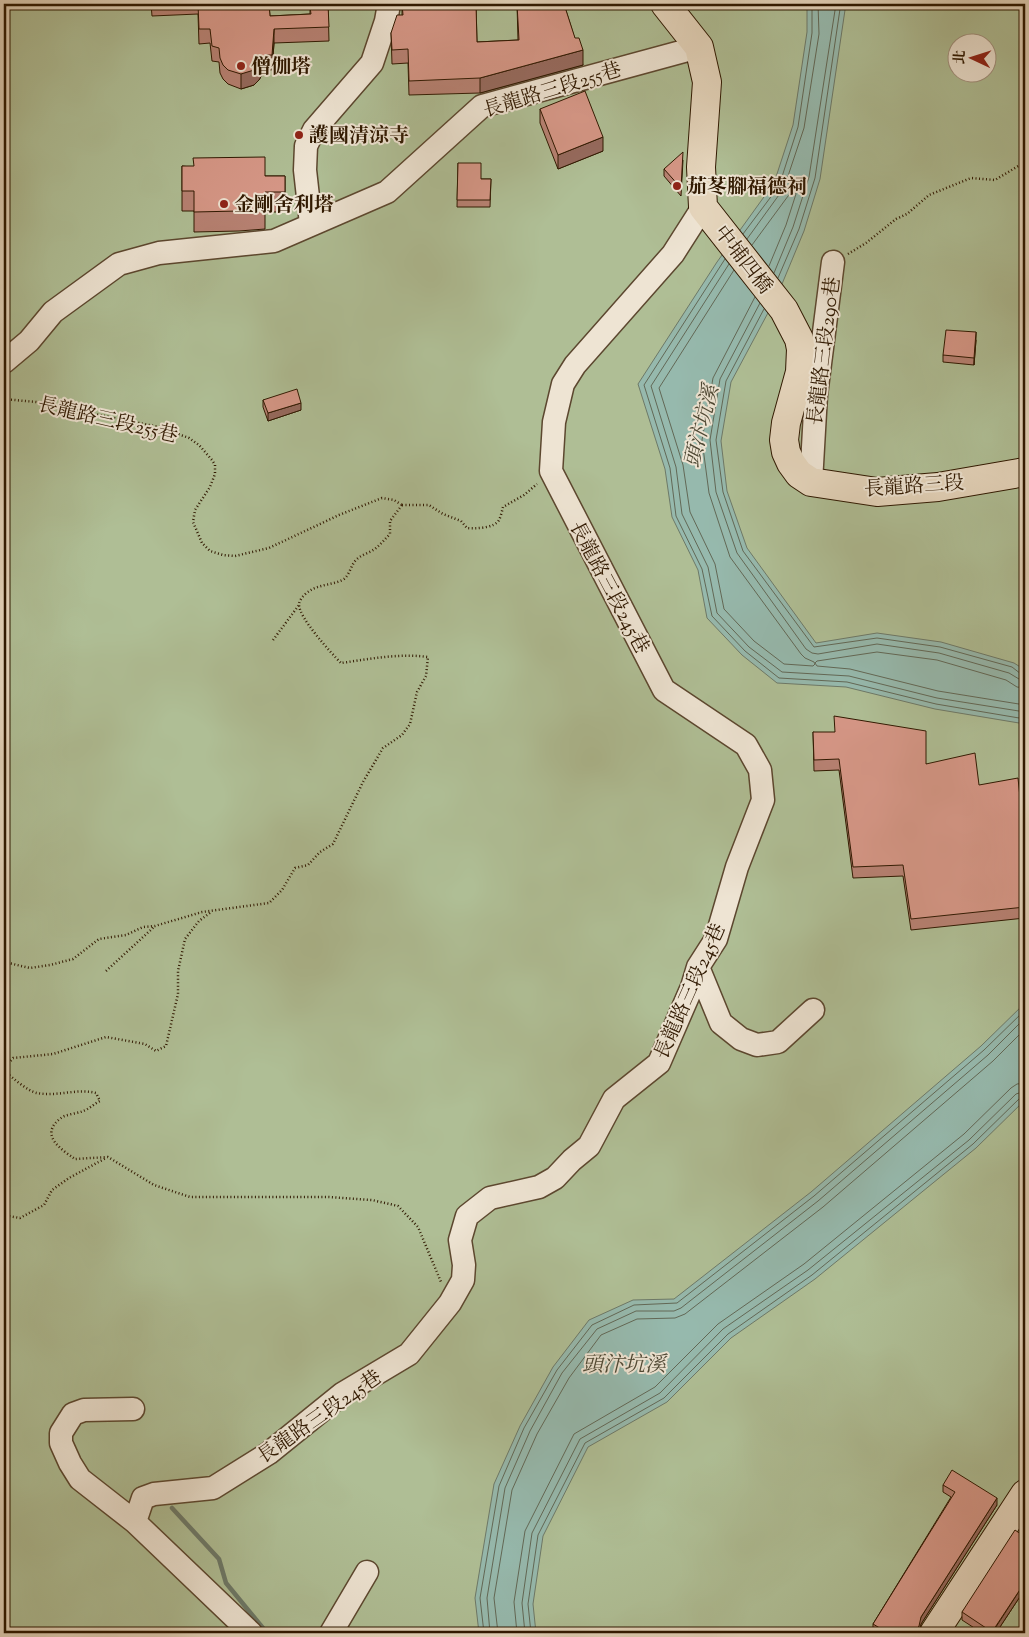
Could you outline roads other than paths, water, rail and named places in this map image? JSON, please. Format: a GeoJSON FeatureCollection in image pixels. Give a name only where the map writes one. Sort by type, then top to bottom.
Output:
{"type":"FeatureCollection","features":[{"type":"Feature","properties":{"kind":"main road"},"geometry":{"type":"LineString","coordinates":[[665,4],[699,47],[707,82],[701,167],[703,207]]}},
{"type":"Feature","properties":{"kind":"main road","name":"中埔四橋"},"geometry":{"type":"LineString","coordinates":[[703,207],[784,310],[793,326],[801,349],[800,372],[786,423],[784,440],[786,452],[791,463],[800,474],[811,482]]}},
{"type":"Feature","properties":{"kind":"main road","name":"長龍路三段"},"geometry":{"type":"LineString","coordinates":[[811,482],[877,492],[938,487],[1025,472]]}},
{"type":"Feature","properties":{"kind":"main road"},"geometry":{"type":"LineString","coordinates":[[934,1633],[1025,1494]]}},
{"type":"Feature","properties":{"kind":"lane"},"geometry":{"type":"LineString","coordinates":[[311,224],[305,170],[306,146],[314,130],[372,64],[386,21],[389,4]]}},
{"type":"Feature","properties":{"kind":"lane","name":"長龍路三段255巷"},"geometry":{"type":"LineString","coordinates":[[4,362],[29,341],[53,312],[119,264],[159,254],[274,241],[387,192],[482,106],[699,47]]}},
{"type":"Feature","properties":{"kind":"lane","name":"長龍路三段245巷"},"geometry":{"type":"LineString","coordinates":[[135,1522],[142,1498],[154,1494],[213,1488],[268,1453],[342,1394],[409,1354],[450,1303],[462,1280],[464,1265],[460,1240],[467,1216],[490,1198],[538,1187],[555,1178],[572,1160],[590,1146],[614,1099],[659,1063],[692,986],[698,967],[716,939],[737,867],[764,800],[760,770],[746,745],[664,690],[551,471],[554,422],[563,384],[575,365],[673,254],[703,207]]}},
{"type":"Feature","properties":{"kind":"lane","name":"長龍路三段290巷"},"geometry":{"type":"LineString","coordinates":[[811,482],[816,395],[834,262]]}},
{"type":"Feature","properties":{"kind":"lane"},"geometry":{"type":"LineString","coordinates":[[698,967],[721,1023],[741,1039],[757,1045],[778,1042],[813,1010]]}},
{"type":"Feature","properties":{"kind":"lane"},"geometry":{"type":"LineString","coordinates":[[133,1409],[84,1410],[73,1414],[61,1433],[61,1443],[70,1463],[80,1479],[135,1522],[250,1633]]}},
{"type":"Feature","properties":{"kind":"lane"},"geometry":{"type":"LineString","coordinates":[[331,1633],[367,1572]]}},
{"type":"Feature","properties":{"kind":"water","name":"頭汴坑溪"},"geometry":{"type":"Polygon","coordinates":[[[807,4],[849,4],[845,10],[820,179],[804,231],[777,296],[731,382],[721,441],[727,491],[747,548],[816,643],[877,633],[941,642],[1014,663],[1025,670],[1025,724],[935,709],[846,687],[777,683],[742,655],[707,618],[698,570],[672,517],[665,469],[638,384],[717,262],[774,183],[793,125],[807,32],[807,4]]]}},
{"type":"Feature","properties":{"kind":"water","name":"頭汴坑溪"},"geometry":{"type":"Polygon","coordinates":[[[1025,1003],[1025,1100],[976,1148],[815,1279],[731,1338],[667,1402],[588,1447],[543,1536],[533,1604],[536,1633],[479,1633],[475,1598],[494,1484],[520,1426],[553,1367],[589,1320],[633,1300],[674,1299],[811,1192],[981,1046],[1025,1003]]]}},
{"type":"Feature","properties":{"kind":"waterway"},"geometry":{"type":"LineString","coordinates":[[172,1508],[219,1559],[226,1583],[267,1633]]}},
{"type":"Feature","properties":{"kind":"place","name":"僧伽塔"},"geometry":{"type":"Point","coordinates":[241,66]}},
{"type":"Feature","properties":{"kind":"place","name":"護國清涼寺"},"geometry":{"type":"Point","coordinates":[299,135]}},
{"type":"Feature","properties":{"kind":"place","name":"茄苳腳福德祠"},"geometry":{"type":"Point","coordinates":[677,186]}},
{"type":"Feature","properties":{"kind":"place","name":"金剛舍利塔"},"geometry":{"type":"Point","coordinates":[224,204]}}]}
